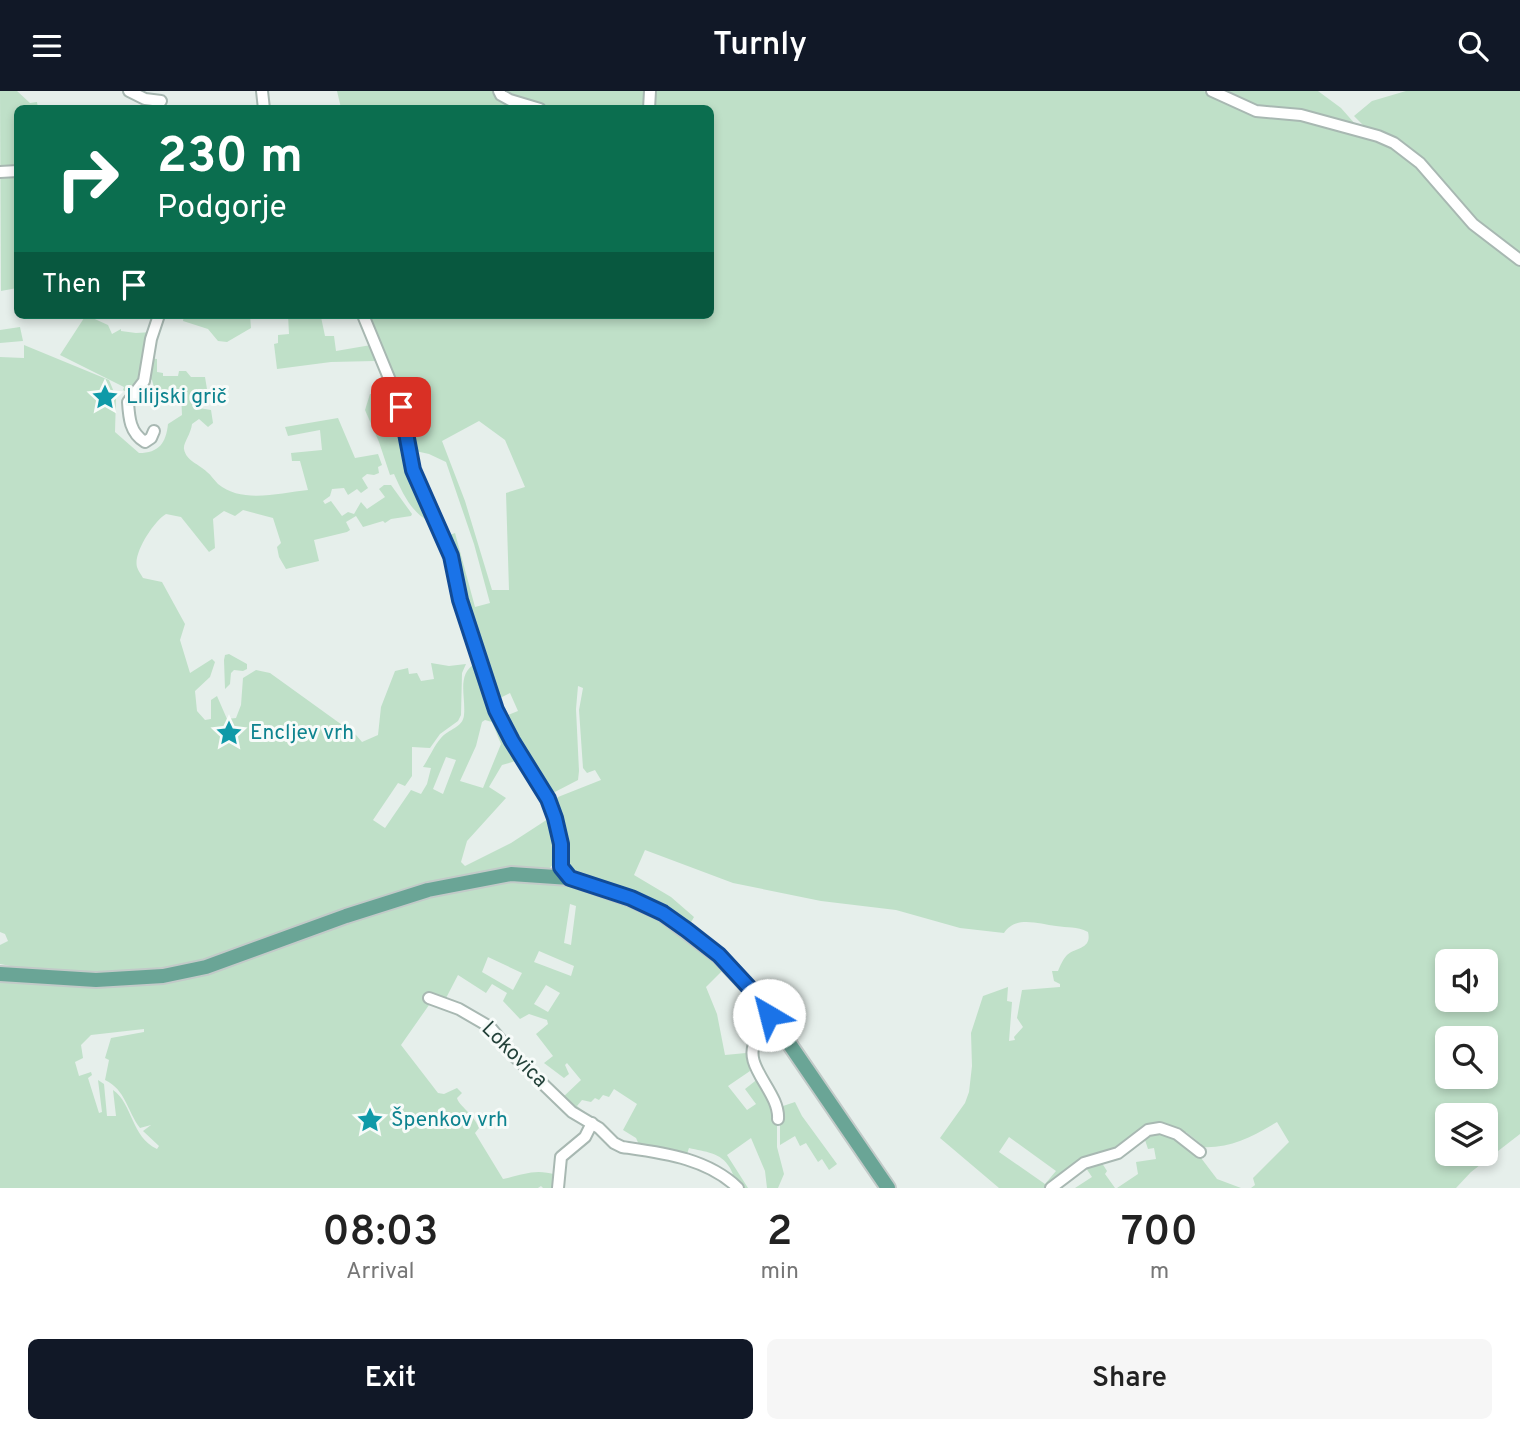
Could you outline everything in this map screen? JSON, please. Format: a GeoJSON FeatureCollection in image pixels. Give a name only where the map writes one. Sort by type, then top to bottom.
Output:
{"type":"FeatureCollection","features":[{"type":"Feature","properties":{"kind":"main road"},"geometry":{"type":"LineString","coordinates":[[0,974],[96,980],[163,976],[206,967],[346,916],[428,890],[511,873],[570,878],[631,898],[663,913],[719,955],[756,995],[888,1188]]}},
{"type":"Feature","properties":{"kind":"street"},"geometry":{"type":"LineString","coordinates":[[129,91],[145,99],[162,100]]}},
{"type":"Feature","properties":{"kind":"street"},"geometry":{"type":"LineString","coordinates":[[499,91],[500,95],[527,105]]}},
{"type":"Feature","properties":{"kind":"street"},"geometry":{"type":"LineString","coordinates":[[1212,91],[1256,111],[1301,115],[1394,143],[1420,163],[1473,224],[1520,260]]}},
{"type":"Feature","properties":{"kind":"street"},"geometry":{"type":"LineString","coordinates":[[154,431],[151,439],[145,442],[137,437],[131,426],[128,402],[144,381],[151,339],[158,319]]}},
{"type":"Feature","properties":{"kind":"street"},"geometry":{"type":"LineString","coordinates":[[365,319],[401,407],[413,470],[451,556],[460,600],[496,710],[548,799],[561,844],[561,867],[570,878]]}},
{"type":"Feature","properties":{"kind":"street","name":"Lokovica"},"geometry":{"type":"LineString","coordinates":[[429,999],[459,1009],[490,1027],[516,1058],[566,1106],[592,1123],[614,1143],[701,1164],[721,1174],[737,1188]]}},
{"type":"Feature","properties":{"kind":"street"},"geometry":{"type":"LineString","coordinates":[[778,1119],[776,1102],[754,1064],[753,1044],[757,1039],[783,1035]]}},
{"type":"Feature","properties":{"kind":"street"},"geometry":{"type":"LineString","coordinates":[[558,1188],[561,1157],[585,1137],[592,1123]]}},
{"type":"Feature","properties":{"kind":"street"},"geometry":{"type":"LineString","coordinates":[[1051,1188],[1084,1163],[1118,1153],[1147,1130],[1160,1128],[1177,1134],[1200,1152]]}},
{"type":"Feature","properties":{"kind":"green space"},"geometry":{"type":"Polygon","coordinates":[[[0,91],[17,91],[30,103],[37,102],[38,105],[14,105],[14,289],[1,291],[0,91]]]}},
{"type":"Feature","properties":{"kind":"green space"},"geometry":{"type":"Polygon","coordinates":[[[337,91],[495,91],[519,105],[340,105],[337,91]]]}},
{"type":"Feature","properties":{"kind":"green space"},"geometry":{"type":"Polygon","coordinates":[[[504,91],[646,91],[644,105],[542,105],[504,91]]]}},
{"type":"Feature","properties":{"kind":"green space"},"geometry":{"type":"Polygon","coordinates":[[[655,91],[1204,91],[1253,113],[1298,117],[1386,142],[1411,159],[1471,227],[1520,265],[1520,1134],[1498,1151],[1498,1103],[1435,1103],[1435,1166],[1479,1166],[1456,1188],[1251,1188],[1255,1185],[1253,1178],[1289,1142],[1277,1122],[1240,1141],[1211,1147],[1200,1147],[1201,1144],[1186,1132],[1183,1138],[1166,1128],[1130,1142],[1048,1188],[999,1188],[940,1138],[965,1103],[969,1092],[972,1066],[971,1033],[983,996],[1008,987],[1007,1001],[1012,1002],[1009,1041],[1015,1040],[1014,1037],[1023,1027],[1017,1018],[1022,990],[1060,987],[1060,984],[1054,981],[1052,971],[1058,971],[1067,955],[1086,945],[1088,932],[1028,922],[1014,924],[1004,933],[960,928],[896,910],[821,901],[733,883],[645,850],[634,875],[671,897],[694,917],[690,924],[636,895],[569,870],[565,862],[563,837],[554,802],[558,797],[601,780],[595,770],[587,773],[583,768],[579,710],[583,688],[578,686],[576,709],[578,780],[551,794],[503,717],[518,711],[510,693],[496,700],[481,659],[447,536],[455,533],[475,607],[490,603],[474,544],[446,462],[411,450],[366,319],[714,319],[714,105],[653,105],[655,91]],[[479,421],[442,441],[465,501],[492,590],[509,590],[506,493],[525,487],[505,440],[479,421]],[[1009,1137],[999,1152],[1045,1184],[1056,1171],[1009,1137]]]}},
{"type":"Feature","properties":{"kind":"green space"},"geometry":{"type":"Polygon","coordinates":[[[1219,91],[1318,91],[1341,108],[1356,125],[1268,111],[1219,91]]]}},
{"type":"Feature","properties":{"kind":"green space"},"geometry":{"type":"Polygon","coordinates":[[[1406,91],[1520,91],[1520,257],[1476,222],[1383,134],[1364,126],[1354,116],[1372,101],[1406,91]]]}},
{"type":"Feature","properties":{"kind":"green space"},"geometry":{"type":"Polygon","coordinates":[[[83,319],[95,319],[108,325],[112,334],[121,329],[136,333],[152,332],[144,374],[129,393],[123,390],[124,387],[60,355],[83,319]]]}},
{"type":"Feature","properties":{"kind":"green space"},"geometry":{"type":"Polygon","coordinates":[[[250,319],[251,328],[227,342],[218,341],[208,329],[183,321],[250,319]]]}},
{"type":"Feature","properties":{"kind":"green space"},"geometry":{"type":"Polygon","coordinates":[[[288,319],[321,319],[325,336],[334,336],[336,351],[371,345],[375,361],[331,362],[277,369],[274,344],[278,343],[278,335],[289,334],[288,319]]]}},
{"type":"Feature","properties":{"kind":"green space"},"geometry":{"type":"Polygon","coordinates":[[[20,327],[23,341],[0,343],[0,330],[20,327]]]}},
{"type":"Feature","properties":{"kind":"green space"},"geometry":{"type":"Polygon","coordinates":[[[24,345],[109,380],[116,397],[115,432],[139,453],[152,451],[160,446],[168,424],[182,415],[181,393],[156,395],[149,378],[148,358],[157,359],[157,372],[163,373],[163,376],[178,376],[179,371],[186,371],[191,377],[205,377],[207,389],[197,391],[199,408],[211,410],[213,423],[208,427],[199,419],[192,424],[185,444],[185,453],[218,484],[238,494],[261,496],[308,490],[300,461],[292,461],[291,453],[322,450],[320,430],[288,436],[285,427],[338,418],[355,458],[378,454],[382,465],[378,467],[379,473],[367,474],[362,478],[368,488],[361,493],[357,489],[348,495],[344,488],[332,489],[330,496],[323,501],[325,504],[331,501],[342,516],[348,512],[354,514],[361,502],[367,509],[385,497],[379,489],[384,485],[391,485],[411,516],[363,527],[356,516],[346,522],[350,530],[347,532],[314,540],[319,561],[286,569],[279,557],[277,547],[281,543],[273,518],[243,510],[235,516],[224,511],[213,519],[215,548],[209,552],[181,517],[166,514],[150,530],[138,554],[138,570],[143,578],[162,582],[185,624],[180,640],[190,673],[212,659],[215,662],[210,677],[195,691],[197,711],[205,720],[211,719],[211,700],[217,696],[227,719],[236,718],[241,705],[243,678],[256,670],[270,673],[362,742],[378,735],[381,707],[395,671],[408,668],[409,674],[417,673],[421,681],[434,679],[431,663],[449,666],[466,664],[462,673],[461,715],[458,721],[440,734],[430,748],[412,747],[412,776],[405,786],[398,783],[373,820],[385,828],[411,790],[421,794],[431,768],[423,767],[441,738],[463,719],[464,679],[476,663],[519,760],[502,765],[489,787],[506,798],[467,841],[461,862],[465,866],[511,843],[551,817],[557,846],[552,866],[546,871],[506,867],[490,871],[199,964],[100,974],[49,972],[0,964],[0,945],[8,941],[5,934],[0,932],[0,357],[24,358],[24,345]],[[485,720],[460,781],[483,788],[501,744],[492,722],[485,720]],[[446,757],[433,789],[443,794],[456,760],[446,757]]]}},
{"type":"Feature","properties":{"kind":"green space"},"geometry":{"type":"Polygon","coordinates":[[[392,391],[434,520],[430,522],[413,508],[394,474],[390,475],[365,410],[370,394],[392,391]]]}},
{"type":"Feature","properties":{"kind":"green space"},"geometry":{"type":"Polygon","coordinates":[[[229,654],[247,664],[247,669],[234,670],[230,684],[225,689],[224,660],[225,655],[229,654]]]}},
{"type":"Feature","properties":{"kind":"green space"},"geometry":{"type":"Polygon","coordinates":[[[504,881],[564,883],[645,908],[725,968],[706,987],[717,1014],[725,1055],[746,1053],[750,1071],[728,1086],[747,1110],[756,1104],[745,1089],[759,1078],[777,1108],[777,1147],[784,1174],[778,1188],[767,1188],[765,1171],[751,1138],[727,1155],[748,1188],[742,1188],[726,1163],[712,1154],[689,1148],[686,1157],[640,1147],[636,1138],[623,1130],[637,1104],[614,1089],[609,1097],[603,1095],[599,1100],[595,1098],[591,1102],[582,1100],[577,1106],[585,1112],[583,1116],[562,1098],[581,1080],[567,1063],[565,1065],[569,1074],[564,1078],[544,1063],[553,1056],[536,1034],[548,1024],[547,1020],[529,1014],[520,1019],[503,1001],[507,993],[492,984],[486,993],[458,975],[445,1000],[427,995],[425,1002],[429,1005],[401,1045],[438,1093],[444,1094],[457,1088],[462,1093],[457,1098],[458,1101],[479,1128],[475,1133],[503,1179],[529,1173],[549,1173],[556,1175],[556,1188],[0,1188],[0,982],[100,987],[274,949],[428,895],[504,881]],[[570,904],[564,943],[571,945],[576,906],[570,904]],[[539,951],[534,962],[571,976],[574,966],[539,951]],[[488,957],[482,972],[513,990],[522,973],[488,957]],[[546,985],[534,1004],[548,1012],[560,993],[546,985]],[[144,1029],[91,1035],[81,1045],[83,1058],[75,1062],[79,1076],[91,1072],[92,1075],[88,1078],[99,1113],[102,1112],[98,1080],[104,1084],[107,1116],[116,1116],[113,1090],[125,1103],[142,1137],[157,1149],[159,1146],[143,1131],[151,1125],[140,1128],[118,1089],[105,1080],[109,1060],[105,1058],[111,1038],[144,1032],[144,1029]]]}},
{"type":"Feature","properties":{"kind":"green space"},"geometry":{"type":"Polygon","coordinates":[[[795,1102],[837,1164],[829,1170],[822,1159],[818,1162],[806,1143],[800,1146],[795,1136],[780,1145],[780,1107],[795,1102]]]}},
{"type":"Feature","properties":{"kind":"green space"},"geometry":{"type":"Polygon","coordinates":[[[1165,1131],[1198,1154],[1217,1179],[1241,1188],[1117,1188],[1138,1174],[1136,1162],[1156,1159],[1154,1148],[1148,1149],[1143,1134],[1165,1131]]]}},
{"type":"Feature","properties":{"kind":"green space"},"geometry":{"type":"Polygon","coordinates":[[[1100,1160],[1107,1171],[1105,1174],[1115,1188],[1075,1188],[1092,1177],[1084,1165],[1100,1160]]]}},
{"type":"Feature","properties":{"kind":"place","name":"Lilijski grič"},"geometry":{"type":"Point","coordinates":[105,397]}},
{"type":"Feature","properties":{"kind":"place","name":"Encljev vrh"},"geometry":{"type":"Point","coordinates":[229,733]}},
{"type":"Feature","properties":{"kind":"place","name":"Špenkov vrh"},"geometry":{"type":"Point","coordinates":[370,1120]}},
{"type":"Feature","properties":{"kind":"route"},"geometry":{"type":"LineString","coordinates":[[401,407],[413,470],[451,556],[460,600],[496,710],[548,799],[555,818],[561,844],[561,867],[570,878],[631,898],[663,913],[687,930],[719,955],[756,995],[769,1015]]}}]}
